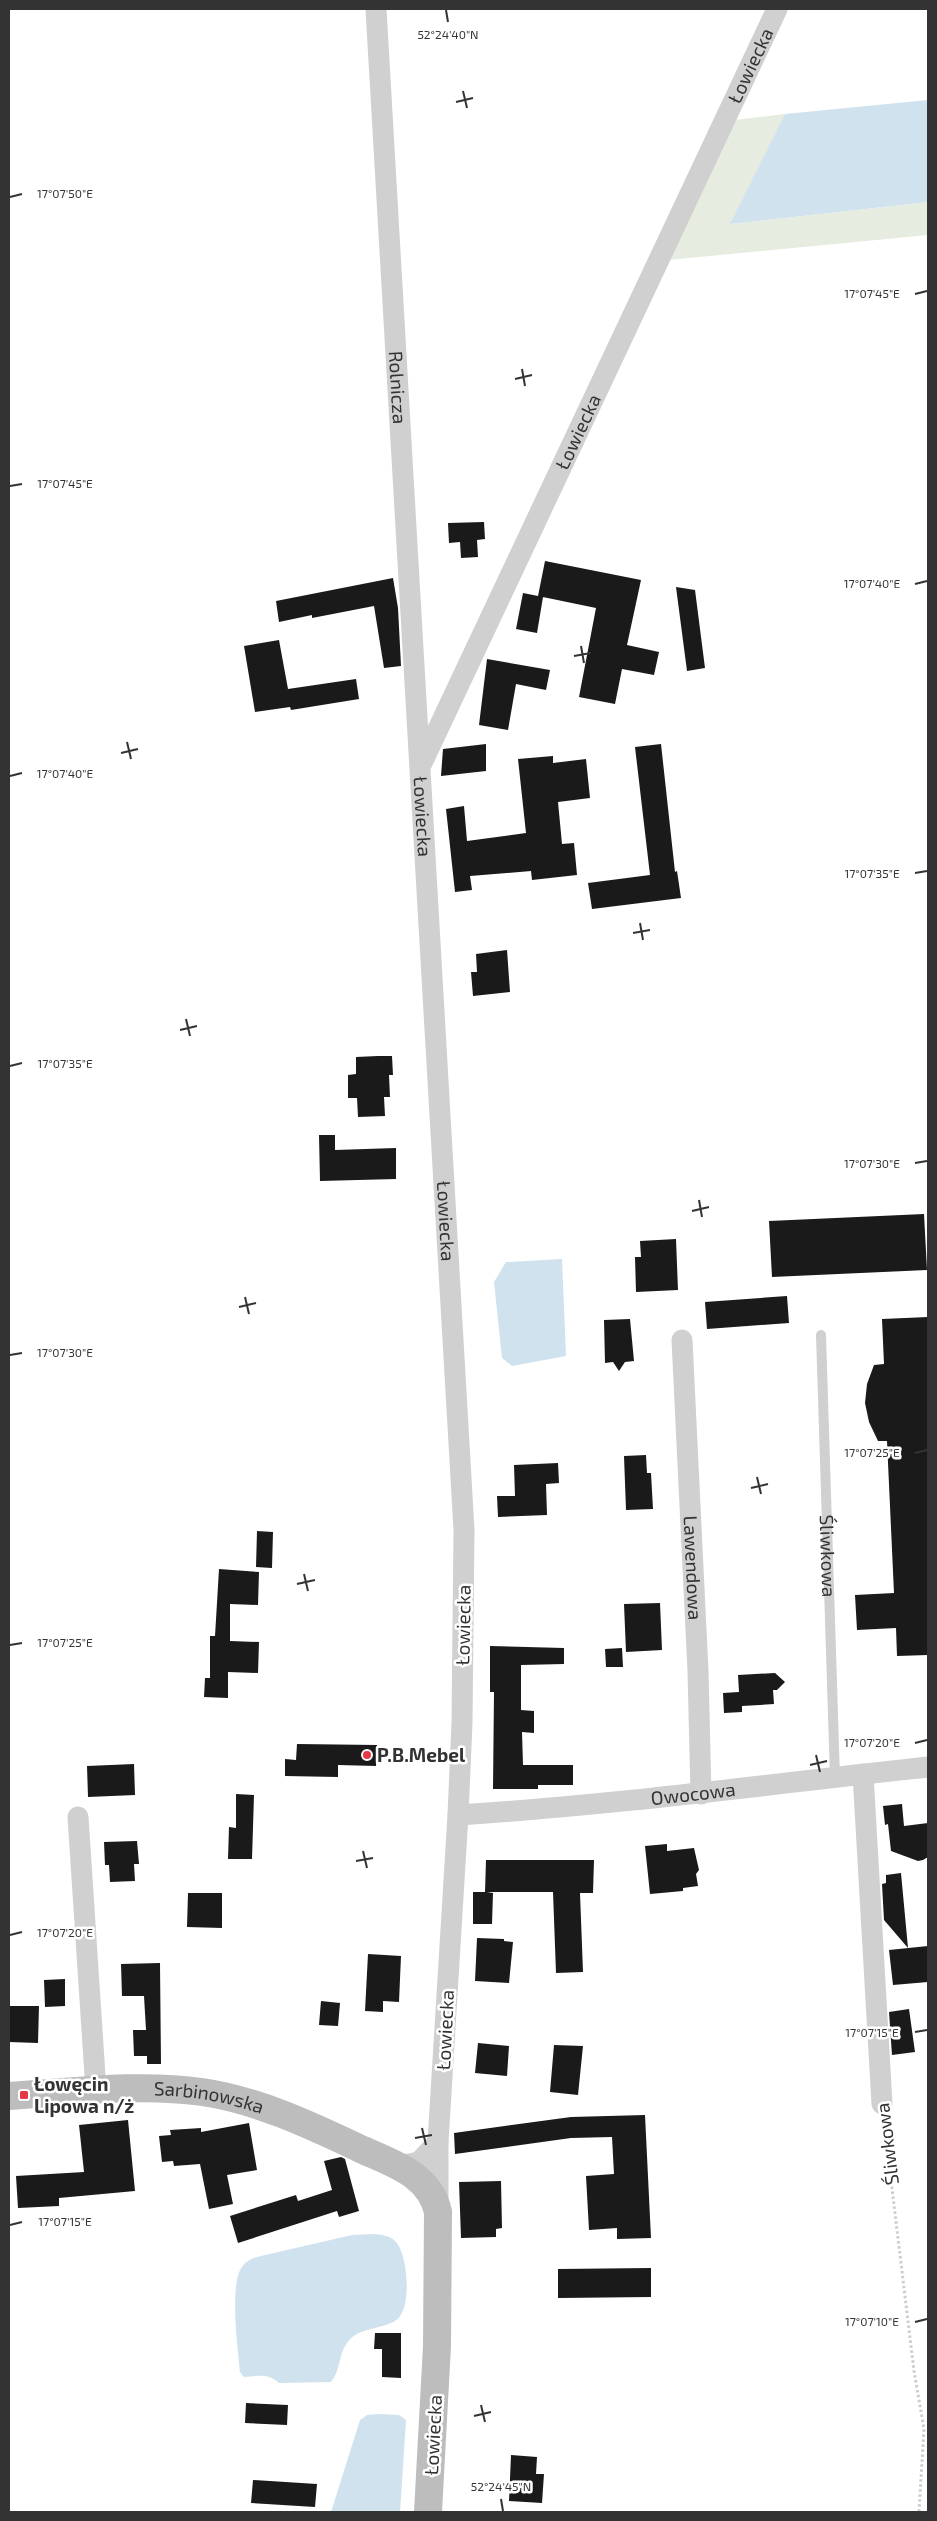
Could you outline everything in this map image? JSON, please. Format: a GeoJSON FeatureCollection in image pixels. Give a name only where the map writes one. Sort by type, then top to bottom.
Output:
{"type":"FeatureCollection","features":[{"type":"Feature","properties":{"kind":"street","name":"Rolnicza"},"geometry":{"type":"LineString","coordinates":[[376,9],[420,766]]}},
{"type":"Feature","properties":{"kind":"street","name":"Łowiecka"},"geometry":{"type":"LineString","coordinates":[[428,2512],[437,2346],[438,2142],[458,1815],[464,1530],[420,766],[777,9]]}},
{"type":"Feature","properties":{"kind":"street","name":"Lawendowa"},"geometry":{"type":"LineString","coordinates":[[682,1340],[698,1671],[701,1794]]}},
{"type":"Feature","properties":{"kind":"street","name":"Owocowa"},"geometry":{"type":"LineString","coordinates":[[458,1815],[564,1808],[928,1767]]}},
{"type":"Feature","properties":{"kind":"street","name":"Śliwkowa"},"geometry":{"type":"LineString","coordinates":[[862,1774],[882,2104]]}},
{"type":"Feature","properties":{"kind":"street"},"geometry":{"type":"LineString","coordinates":[[78,1816],[96,2091]]}},
{"type":"Feature","properties":{"kind":"street","name":"Sarbinowska"},"geometry":{"type":"LineString","coordinates":[[9,2096],[96,2091],[179,2090],[229,2098],[294,2120],[413,2174],[425,2184],[434,2199],[438,2212]]}},
{"type":"Feature","properties":{"kind":"street"},"geometry":{"type":"LineString","coordinates":[[398,2166],[419,2162],[438,2142]]}},
{"type":"Feature","properties":{"kind":"lane","name":"Śliwkowa"},"geometry":{"type":"LineString","coordinates":[[822,1335],[835,1778]]}},
{"type":"Feature","properties":{"kind":"path","name":"Śliwkowa"},"geometry":{"type":"LineString","coordinates":[[882,2104],[914,2371],[924,2429],[919,2512]]}},
{"type":"Feature","properties":{"kind":"shaded area"},"geometry":{"type":"Polygon","coordinates":[[[785,114],[731,224],[928,202],[928,235],[668,260],[734,120],[785,114]]]}},
{"type":"Feature","properties":{"kind":"water"},"geometry":{"type":"Polygon","coordinates":[[[928,100],[928,202],[730,224],[785,114],[928,100]]]}},
{"type":"Feature","properties":{"kind":"water"},"geometry":{"type":"Polygon","coordinates":[[[562,1259],[566,1356],[512,1366],[502,1358],[494,1282],[506,1262],[562,1259]]]}},
{"type":"Feature","properties":{"kind":"water"},"geometry":{"type":"Polygon","coordinates":[[[375,2234],[392,2238],[400,2249],[403,2258],[407,2283],[401,2315],[389,2324],[363,2331],[352,2338],[342,2352],[336,2373],[331,2382],[279,2383],[267,2376],[244,2377],[240,2372],[235,2302],[238,2275],[242,2267],[250,2260],[261,2256],[352,2235],[375,2234]]]}},
{"type":"Feature","properties":{"kind":"water"},"geometry":{"type":"Polygon","coordinates":[[[367,2415],[399,2415],[406,2420],[400,2512],[331,2512],[360,2420],[367,2415]]]}},
{"type":"Feature","properties":{"kind":"building"},"geometry":{"type":"Polygon","coordinates":[[[484,522],[485,539],[477,540],[478,557],[461,558],[460,542],[449,543],[448,523],[484,522]]]}},
{"type":"Feature","properties":{"kind":"building"},"geometry":{"type":"Polygon","coordinates":[[[545,561],[641,580],[627,645],[659,652],[654,675],[622,669],[615,704],[579,697],[596,608],[538,596],[545,561]]]}},
{"type":"Feature","properties":{"kind":"building"},"geometry":{"type":"Polygon","coordinates":[[[393,578],[398,608],[401,666],[384,668],[374,606],[312,618],[312,615],[279,622],[276,601],[393,578]]]}},
{"type":"Feature","properties":{"kind":"building"},"geometry":{"type":"Polygon","coordinates":[[[676,587],[695,590],[705,668],[687,671],[676,587]]]}},
{"type":"Feature","properties":{"kind":"building"},"geometry":{"type":"Polygon","coordinates":[[[523,593],[543,597],[537,633],[516,629],[523,593]]]}},
{"type":"Feature","properties":{"kind":"building"},"geometry":{"type":"Polygon","coordinates":[[[279,640],[288,689],[356,679],[359,699],[291,710],[290,707],[255,712],[244,646],[279,640]]]}},
{"type":"Feature","properties":{"kind":"building"},"geometry":{"type":"Polygon","coordinates":[[[487,659],[550,670],[546,690],[516,684],[508,730],[479,725],[487,659]]]}},
{"type":"Feature","properties":{"kind":"building"},"geometry":{"type":"Polygon","coordinates":[[[486,744],[486,771],[441,776],[443,749],[486,744]]]}},
{"type":"Feature","properties":{"kind":"building"},"geometry":{"type":"Polygon","coordinates":[[[661,744],[675,872],[677,871],[681,898],[592,909],[588,883],[650,875],[635,747],[661,744]]]}},
{"type":"Feature","properties":{"kind":"building"},"geometry":{"type":"Polygon","coordinates":[[[553,756],[553,763],[586,759],[590,798],[558,802],[562,844],[574,843],[577,875],[532,880],[531,871],[470,876],[472,890],[455,892],[446,809],[464,806],[467,841],[526,833],[518,759],[553,756]]]}},
{"type":"Feature","properties":{"kind":"building"},"geometry":{"type":"Polygon","coordinates":[[[507,950],[510,992],[473,996],[471,972],[477,972],[476,954],[507,950]]]}},
{"type":"Feature","properties":{"kind":"building"},"geometry":{"type":"Polygon","coordinates":[[[392,1056],[393,1075],[389,1075],[390,1097],[384,1097],[385,1116],[358,1117],[357,1098],[348,1098],[348,1075],[356,1074],[356,1057],[392,1056]]]}},
{"type":"Feature","properties":{"kind":"building"},"geometry":{"type":"Polygon","coordinates":[[[319,1135],[335,1135],[335,1150],[396,1148],[396,1179],[320,1181],[319,1135]]]}},
{"type":"Feature","properties":{"kind":"building"},"geometry":{"type":"Polygon","coordinates":[[[924,1214],[927,1270],[772,1277],[769,1221],[924,1214]]]}},
{"type":"Feature","properties":{"kind":"building"},"geometry":{"type":"Polygon","coordinates":[[[676,1239],[678,1290],[636,1292],[635,1257],[641,1257],[640,1241],[676,1239]]]}},
{"type":"Feature","properties":{"kind":"building"},"geometry":{"type":"Polygon","coordinates":[[[787,1296],[789,1323],[707,1329],[705,1302],[787,1296]]]}},
{"type":"Feature","properties":{"kind":"building"},"geometry":{"type":"Polygon","coordinates":[[[928,1317],[928,1655],[897,1656],[896,1628],[857,1630],[855,1595],[894,1593],[887,1441],[878,1441],[869,1422],[865,1403],[867,1384],[874,1365],[884,1364],[882,1319],[928,1317]]]}},
{"type":"Feature","properties":{"kind":"building"},"geometry":{"type":"Polygon","coordinates":[[[630,1319],[634,1361],[625,1362],[619,1371],[613,1362],[605,1363],[604,1320],[630,1319]]]}},
{"type":"Feature","properties":{"kind":"building"},"geometry":{"type":"Polygon","coordinates":[[[646,1455],[647,1473],[651,1473],[653,1509],[626,1510],[624,1456],[646,1455]]]}},
{"type":"Feature","properties":{"kind":"building"},"geometry":{"type":"Polygon","coordinates":[[[558,1463],[559,1483],[546,1484],[547,1515],[498,1517],[497,1496],[515,1496],[514,1465],[558,1463]]]}},
{"type":"Feature","properties":{"kind":"building"},"geometry":{"type":"Polygon","coordinates":[[[257,1531],[273,1532],[272,1568],[256,1567],[257,1531]]]}},
{"type":"Feature","properties":{"kind":"building"},"geometry":{"type":"Polygon","coordinates":[[[219,1569],[259,1572],[258,1605],[230,1604],[230,1641],[259,1642],[258,1673],[228,1672],[228,1698],[204,1697],[205,1678],[210,1678],[210,1636],[215,1636],[219,1569]]]}},
{"type":"Feature","properties":{"kind":"building"},"geometry":{"type":"Polygon","coordinates":[[[660,1603],[662,1650],[626,1652],[624,1604],[660,1603]]]}},
{"type":"Feature","properties":{"kind":"building"},"geometry":{"type":"Polygon","coordinates":[[[490,1646],[564,1648],[564,1664],[521,1665],[521,1710],[534,1711],[534,1733],[522,1732],[523,1765],[573,1765],[573,1785],[538,1785],[538,1789],[493,1789],[494,1692],[490,1692],[490,1646]]]}},
{"type":"Feature","properties":{"kind":"building"},"geometry":{"type":"Polygon","coordinates":[[[622,1648],[623,1667],[606,1667],[605,1649],[622,1648]]]}},
{"type":"Feature","properties":{"kind":"building"},"geometry":{"type":"Polygon","coordinates":[[[775,1673],[785,1682],[777,1690],[773,1690],[774,1704],[742,1706],[742,1712],[724,1713],[723,1693],[739,1692],[738,1675],[775,1673]]]}},
{"type":"Feature","properties":{"kind":"building"},"geometry":{"type":"Polygon","coordinates":[[[297,1744],[377,1745],[376,1766],[338,1765],[338,1777],[285,1776],[285,1759],[296,1760],[297,1744]]]}},
{"type":"Feature","properties":{"kind":"building"},"geometry":{"type":"Polygon","coordinates":[[[134,1764],[135,1795],[88,1797],[87,1766],[134,1764]]]}},
{"type":"Feature","properties":{"kind":"building"},"geometry":{"type":"Polygon","coordinates":[[[236,1794],[254,1795],[252,1859],[228,1859],[229,1827],[236,1828],[236,1794]]]}},
{"type":"Feature","properties":{"kind":"building"},"geometry":{"type":"Polygon","coordinates":[[[902,1804],[904,1826],[928,1823],[928,1857],[923,1860],[918,1861],[891,1851],[888,1824],[885,1825],[883,1806],[902,1804]]]}},
{"type":"Feature","properties":{"kind":"building"},"geometry":{"type":"Polygon","coordinates":[[[137,1841],[139,1864],[134,1864],[135,1881],[110,1882],[109,1865],[105,1865],[104,1842],[137,1841]]]}},
{"type":"Feature","properties":{"kind":"building"},"geometry":{"type":"Polygon","coordinates":[[[667,1844],[667,1851],[694,1848],[699,1870],[696,1874],[698,1886],[683,1888],[683,1891],[650,1894],[645,1846],[667,1844]]]}},
{"type":"Feature","properties":{"kind":"building"},"geometry":{"type":"Polygon","coordinates":[[[486,1860],[594,1860],[593,1893],[580,1893],[583,1972],[556,1973],[553,1892],[487,1892],[493,1893],[492,1924],[473,1924],[473,1892],[485,1892],[486,1860]]]}},
{"type":"Feature","properties":{"kind":"building"},"geometry":{"type":"Polygon","coordinates":[[[901,1873],[908,1948],[884,1920],[882,1884],[886,1883],[886,1875],[901,1873]]]}},
{"type":"Feature","properties":{"kind":"building"},"geometry":{"type":"Polygon","coordinates":[[[188,1893],[222,1893],[222,1928],[187,1927],[188,1893]]]}},
{"type":"Feature","properties":{"kind":"building"},"geometry":{"type":"Polygon","coordinates":[[[477,1938],[504,1939],[504,1941],[513,1942],[509,1983],[475,1981],[477,1938]]]}},
{"type":"Feature","properties":{"kind":"building"},"geometry":{"type":"Polygon","coordinates":[[[928,1946],[928,1982],[893,1985],[889,1950],[928,1946]]]}},
{"type":"Feature","properties":{"kind":"building"},"geometry":{"type":"Polygon","coordinates":[[[368,1954],[401,1956],[399,2002],[383,2001],[383,2012],[365,2011],[368,1954]]]}},
{"type":"Feature","properties":{"kind":"building"},"geometry":{"type":"Polygon","coordinates":[[[160,1963],[161,2064],[147,2064],[147,2056],[134,2056],[133,2030],[146,2030],[144,1996],[122,1996],[121,1964],[160,1963]]]}},
{"type":"Feature","properties":{"kind":"building"},"geometry":{"type":"Polygon","coordinates":[[[65,1979],[65,2006],[45,2007],[44,1980],[65,1979]]]}},
{"type":"Feature","properties":{"kind":"building"},"geometry":{"type":"Polygon","coordinates":[[[321,2001],[340,2003],[338,2026],[319,2025],[321,2001]]]}},
{"type":"Feature","properties":{"kind":"building"},"geometry":{"type":"Polygon","coordinates":[[[9,2006],[39,2006],[38,2043],[9,2042],[9,2006]]]}},
{"type":"Feature","properties":{"kind":"building"},"geometry":{"type":"Polygon","coordinates":[[[909,2009],[915,2052],[892,2055],[889,2012],[909,2009]]]}},
{"type":"Feature","properties":{"kind":"building"},"geometry":{"type":"Polygon","coordinates":[[[478,2043],[509,2046],[507,2076],[475,2073],[478,2043]]]}},
{"type":"Feature","properties":{"kind":"building"},"geometry":{"type":"Polygon","coordinates":[[[554,2045],[583,2046],[578,2095],[550,2092],[554,2045]]]}},
{"type":"Feature","properties":{"kind":"building"},"geometry":{"type":"Polygon","coordinates":[[[645,2115],[651,2238],[617,2239],[617,2228],[589,2230],[586,2176],[614,2174],[612,2137],[571,2138],[455,2154],[454,2133],[571,2117],[645,2115]]]}},
{"type":"Feature","properties":{"kind":"building"},"geometry":{"type":"Polygon","coordinates":[[[128,2120],[135,2191],[59,2198],[59,2206],[18,2208],[16,2176],[84,2172],[79,2125],[128,2120]]]}},
{"type":"Feature","properties":{"kind":"building"},"geometry":{"type":"Polygon","coordinates":[[[249,2123],[257,2170],[227,2175],[233,2204],[209,2209],[200,2164],[174,2166],[173,2161],[162,2162],[159,2136],[171,2135],[170,2130],[201,2128],[201,2132],[249,2123]]]}},
{"type":"Feature","properties":{"kind":"building"},"geometry":{"type":"Polygon","coordinates":[[[341,2157],[345,2159],[359,2211],[339,2217],[337,2211],[238,2243],[230,2216],[296,2195],[298,2201],[332,2190],[324,2161],[341,2157]]]}},
{"type":"Feature","properties":{"kind":"building"},"geometry":{"type":"Polygon","coordinates":[[[501,2181],[502,2228],[496,2229],[496,2237],[461,2238],[459,2182],[501,2181]]]}},
{"type":"Feature","properties":{"kind":"building"},"geometry":{"type":"Polygon","coordinates":[[[651,2268],[651,2297],[558,2298],[558,2269],[651,2268]]]}},
{"type":"Feature","properties":{"kind":"building"},"geometry":{"type":"Polygon","coordinates":[[[375,2333],[401,2333],[401,2378],[382,2377],[382,2349],[374,2349],[375,2333]]]}},
{"type":"Feature","properties":{"kind":"building"},"geometry":{"type":"Polygon","coordinates":[[[246,2403],[288,2405],[287,2425],[245,2423],[246,2403]]]}},
{"type":"Feature","properties":{"kind":"building"},"geometry":{"type":"Polygon","coordinates":[[[511,2455],[537,2457],[536,2474],[544,2474],[542,2503],[509,2501],[511,2455]]]}},
{"type":"Feature","properties":{"kind":"building"},"geometry":{"type":"Polygon","coordinates":[[[253,2480],[317,2484],[315,2507],[251,2503],[253,2480]]]}},
{"type":"Feature","properties":{"kind":"place","name":"P.B.Mebel"},"geometry":{"type":"Point","coordinates":[367,1755]}},
{"type":"Feature","properties":{"kind":"place","name":"Łowęcin Lipowa n/ż"},"geometry":{"type":"Point","coordinates":[24,2095]}}]}
